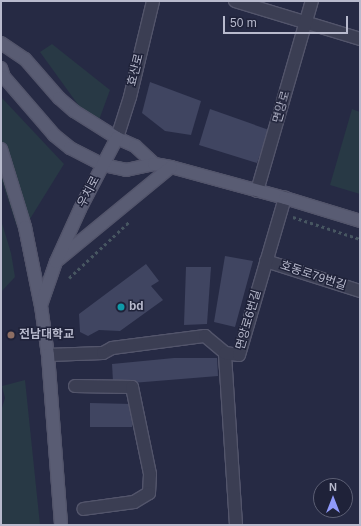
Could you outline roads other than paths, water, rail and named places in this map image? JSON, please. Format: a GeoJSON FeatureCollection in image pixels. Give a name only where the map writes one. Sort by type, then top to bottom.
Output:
{"type":"FeatureCollection","features":[{"type":"Feature","properties":{"kind":"main road"},"geometry":{"type":"LineString","coordinates":[[1,43],[25,59],[59,98],[74,111],[116,138],[135,146],[154,164]]}},
{"type":"Feature","properties":{"kind":"main road","name":"우치로"},"geometry":{"type":"LineString","coordinates":[[1,68],[4,77],[54,135],[70,148],[103,165],[80,209],[56,262],[41,306],[48,355],[61,525]]}},
{"type":"Feature","properties":{"kind":"main road"},"geometry":{"type":"LineString","coordinates":[[116,138],[103,165],[126,170],[154,164],[171,167],[257,192],[285,198],[360,222]]}},
{"type":"Feature","properties":{"kind":"main road"},"geometry":{"type":"LineString","coordinates":[[1,150],[25,227],[41,306]]}},
{"type":"Feature","properties":{"kind":"main road"},"geometry":{"type":"LineString","coordinates":[[56,262],[171,167]]}},
{"type":"Feature","properties":{"kind":"street","name":"효산로"},"geometry":{"type":"LineString","coordinates":[[116,138],[130,97],[153,1]]}},
{"type":"Feature","properties":{"kind":"street"},"geometry":{"type":"LineString","coordinates":[[235,1],[360,39]]}},
{"type":"Feature","properties":{"kind":"street","name":"면앙로"},"geometry":{"type":"LineString","coordinates":[[257,192],[312,1]]}},
{"type":"Feature","properties":{"kind":"street","name":"면앙로6번길"},"geometry":{"type":"LineString","coordinates":[[236,525],[225,353],[239,355],[285,198]]}},
{"type":"Feature","properties":{"kind":"street","name":"호동로79번길"},"geometry":{"type":"LineString","coordinates":[[266,261],[360,291]]}},
{"type":"Feature","properties":{"kind":"street"},"geometry":{"type":"LineString","coordinates":[[48,355],[103,353],[112,348],[205,336],[225,353]]}},
{"type":"Feature","properties":{"kind":"street"},"geometry":{"type":"LineString","coordinates":[[75,386],[132,387],[150,474],[149,493],[134,502],[83,509]]}},
{"type":"Feature","properties":{"kind":"place","name":"bd"},"geometry":{"type":"Point","coordinates":[121,307]}},
{"type":"Feature","properties":{"kind":"place","name":"전남대학교"},"geometry":{"type":"Point","coordinates":[11,335]}}]}
